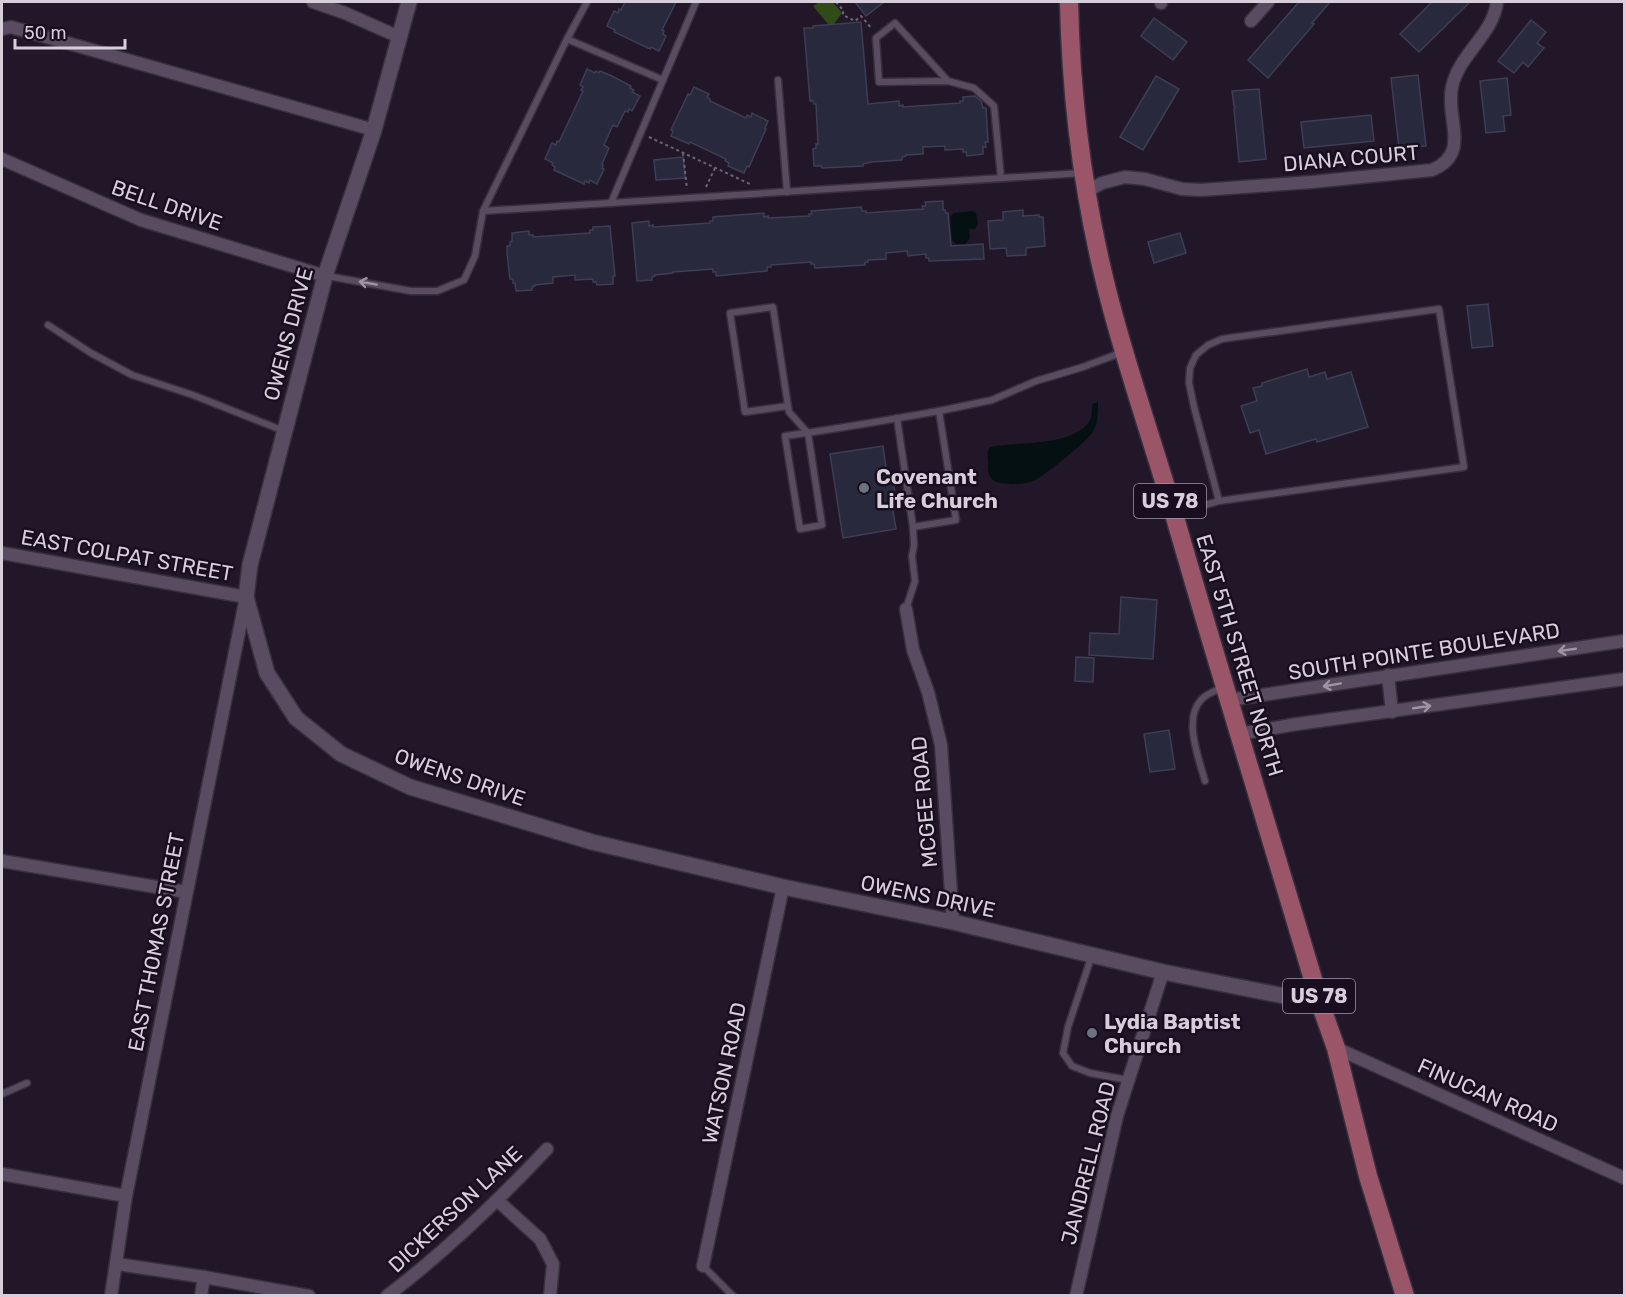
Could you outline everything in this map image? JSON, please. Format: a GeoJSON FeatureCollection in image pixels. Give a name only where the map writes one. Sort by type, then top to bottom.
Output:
{"type":"FeatureCollection","features":[{"type":"Feature","properties":{"kind":"main road","name":"EAST 5TH STREET NORTH"},"geometry":{"type":"LineString","coordinates":[[1069,2],[1073,90],[1083,173],[1101,268],[1124,352],[1335,1048],[1368,1176],[1405,1296]]}},
{"type":"Feature","properties":{"kind":"street"},"geometry":{"type":"LineString","coordinates":[[313,2],[345,13],[399,37]]}},
{"type":"Feature","properties":{"kind":"street","name":"OWENS DRIVE"},"geometry":{"type":"LineString","coordinates":[[409,2],[374,130],[325,276],[250,565],[246,597],[267,673],[296,718],[341,754],[410,787],[592,842],[783,887],[952,922],[1163,972],[1320,1003]]}},
{"type":"Feature","properties":{"kind":"street"},"geometry":{"type":"LineString","coordinates":[[1251,21],[1268,2]]}},
{"type":"Feature","properties":{"kind":"street","name":"DIANA COURT"},"geometry":{"type":"LineString","coordinates":[[1086,192],[1102,183],[1125,177],[1145,179],[1182,189],[1201,190],[1322,181],[1432,170],[1441,166],[1455,147],[1450,99],[1455,75],[1492,21],[1497,2]]}},
{"type":"Feature","properties":{"kind":"street"},"geometry":{"type":"LineString","coordinates":[[2,29],[11,27],[374,130]]}},
{"type":"Feature","properties":{"kind":"street","name":"BELL DRIVE"},"geometry":{"type":"LineString","coordinates":[[2,159],[141,220],[325,276]]}},
{"type":"Feature","properties":{"kind":"street","name":"EAST COLPAT STREET"},"geometry":{"type":"LineString","coordinates":[[2,553],[246,597]]}},
{"type":"Feature","properties":{"kind":"street","name":"EAST THOMAS STREET"},"geometry":{"type":"LineString","coordinates":[[111,1296],[126,1196],[246,597]]}},
{"type":"Feature","properties":{"kind":"street","name":"MCGEE ROAD"},"geometry":{"type":"LineString","coordinates":[[906,609],[913,650],[928,692],[941,745],[952,922]]}},
{"type":"Feature","properties":{"kind":"street","name":"SOUTH POINTE BOULEVARD"},"geometry":{"type":"LineString","coordinates":[[1227,693],[1316,688],[1388,675],[1624,641]]}},
{"type":"Feature","properties":{"kind":"street"},"geometry":{"type":"LineString","coordinates":[[1388,675],[1392,712]]}},
{"type":"Feature","properties":{"kind":"street"},"geometry":{"type":"LineString","coordinates":[[1239,734],[1624,679]]}},
{"type":"Feature","properties":{"kind":"street"},"geometry":{"type":"LineString","coordinates":[[2,861],[186,892]]}},
{"type":"Feature","properties":{"kind":"street","name":"WATSON ROAD"},"geometry":{"type":"LineString","coordinates":[[703,1266],[783,887]]}},
{"type":"Feature","properties":{"kind":"street","name":"JANDRELL ROAD"},"geometry":{"type":"LineString","coordinates":[[1076,1296],[1116,1116],[1163,972]]}},
{"type":"Feature","properties":{"kind":"street","name":"FINUCAN ROAD"},"geometry":{"type":"LineString","coordinates":[[1335,1048],[1624,1178]]}},
{"type":"Feature","properties":{"kind":"street","name":"DICKERSON LANE"},"geometry":{"type":"LineString","coordinates":[[387,1296],[425,1267],[498,1201],[547,1149]]}},
{"type":"Feature","properties":{"kind":"street"},"geometry":{"type":"LineString","coordinates":[[2,1174],[126,1196]]}},
{"type":"Feature","properties":{"kind":"street"},"geometry":{"type":"LineString","coordinates":[[498,1201],[540,1239],[553,1264],[550,1296]]}},
{"type":"Feature","properties":{"kind":"street"},"geometry":{"type":"LineString","coordinates":[[117,1264],[309,1296]]}},
{"type":"Feature","properties":{"kind":"street"},"geometry":{"type":"LineString","coordinates":[[201,1296],[204,1277]]}},
{"type":"Feature","properties":{"kind":"lane"},"geometry":{"type":"LineString","coordinates":[[325,276],[411,291],[437,291],[464,280],[475,256],[483,211],[587,2]]}},
{"type":"Feature","properties":{"kind":"lane"},"geometry":{"type":"LineString","coordinates":[[611,203],[696,2]]}},
{"type":"Feature","properties":{"kind":"lane"},"geometry":{"type":"LineString","coordinates":[[948,81],[895,23],[876,38],[879,82],[948,81],[974,88],[994,106],[1001,178]]}},
{"type":"Feature","properties":{"kind":"lane"},"geometry":{"type":"LineString","coordinates":[[567,39],[663,80]]}},
{"type":"Feature","properties":{"kind":"lane"},"geometry":{"type":"LineString","coordinates":[[778,80],[787,192]]}},
{"type":"Feature","properties":{"kind":"lane"},"geometry":{"type":"LineString","coordinates":[[483,211],[1083,173]]}},
{"type":"Feature","properties":{"kind":"lane"},"geometry":{"type":"LineString","coordinates":[[788,406],[745,412],[730,313],[773,307],[789,412],[808,433],[822,525],[800,529],[785,436],[808,433],[939,411],[992,400],[1036,381],[1124,352]]}},
{"type":"Feature","properties":{"kind":"lane"},"geometry":{"type":"LineString","coordinates":[[1174,514],[1219,501],[1464,467],[1439,309],[1222,339],[1208,345],[1196,355],[1190,368],[1189,384],[1219,501]]}},
{"type":"Feature","properties":{"kind":"lane"},"geometry":{"type":"LineString","coordinates":[[48,325],[91,353],[132,375],[194,395],[284,431]]}},
{"type":"Feature","properties":{"kind":"lane"},"geometry":{"type":"LineString","coordinates":[[912,527],[956,520],[939,411]]}},
{"type":"Feature","properties":{"kind":"lane"},"geometry":{"type":"LineString","coordinates":[[897,418],[914,545],[912,556],[915,581],[906,609]]}},
{"type":"Feature","properties":{"kind":"lane"},"geometry":{"type":"LineString","coordinates":[[1205,781],[1193,735],[1193,718],[1196,707],[1202,699],[1227,693]]}},
{"type":"Feature","properties":{"kind":"lane"},"geometry":{"type":"LineString","coordinates":[[1092,956],[1068,1027],[1063,1053],[1072,1066],[1089,1073],[1128,1080]]}},
{"type":"Feature","properties":{"kind":"lane"},"geometry":{"type":"LineString","coordinates":[[2,1094],[27,1083]]}},
{"type":"Feature","properties":{"kind":"lane"},"geometry":{"type":"LineString","coordinates":[[703,1266],[734,1296]]}},
{"type":"Feature","properties":{"kind":"path"},"geometry":{"type":"LineString","coordinates":[[836,2],[843,10],[843,15],[855,21],[861,16],[878,36]]}},
{"type":"Feature","properties":{"kind":"path"},"geometry":{"type":"LineString","coordinates":[[641,133],[768,193]]}},
{"type":"Feature","properties":{"kind":"path"},"geometry":{"type":"LineString","coordinates":[[683,153],[688,198]]}},
{"type":"Feature","properties":{"kind":"path"},"geometry":{"type":"LineString","coordinates":[[700,197],[715,168]]}},
{"type":"Feature","properties":{"kind":"green space"},"geometry":{"type":"Polygon","coordinates":[[[819,2],[833,2],[842,13],[834,24],[828,24],[813,6],[819,2]]]}},
{"type":"Feature","properties":{"kind":"shaded area"},"geometry":{"type":"Polygon","coordinates":[[[973,211],[976,213],[978,224],[975,229],[969,229],[970,238],[965,244],[956,244],[952,240],[950,217],[954,213],[973,211]]]}},
{"type":"Feature","properties":{"kind":"shaded area"},"geometry":{"type":"Polygon","coordinates":[[[1098,402],[1097,422],[1092,433],[1044,474],[1031,482],[1016,484],[1004,484],[991,478],[987,455],[990,447],[1045,442],[1073,434],[1084,428],[1091,418],[1092,404],[1098,402]]]}},
{"type":"Feature","properties":{"kind":"building"},"geometry":{"type":"Polygon","coordinates":[[[625,2],[676,2],[662,30],[666,36],[659,51],[614,32],[615,30],[607,26],[614,11],[618,13],[625,2]]]}},
{"type":"Feature","properties":{"kind":"building"},"geometry":{"type":"Polygon","coordinates":[[[855,2],[884,2],[866,16],[855,2]]]}},
{"type":"Feature","properties":{"kind":"building"},"geometry":{"type":"Polygon","coordinates":[[[1299,2],[1330,2],[1268,78],[1248,60],[1299,2]]]}},
{"type":"Feature","properties":{"kind":"building"},"geometry":{"type":"Polygon","coordinates":[[[1432,2],[1470,2],[1419,52],[1400,34],[1432,2]]]}},
{"type":"Feature","properties":{"kind":"building"},"geometry":{"type":"Polygon","coordinates":[[[1154,18],[1187,42],[1173,60],[1141,36],[1154,18]]]}},
{"type":"Feature","properties":{"kind":"building"},"geometry":{"type":"Polygon","coordinates":[[[1531,20],[1546,32],[1537,43],[1544,48],[1528,67],[1523,62],[1514,73],[1498,61],[1531,20]]]}},
{"type":"Feature","properties":{"kind":"building"},"geometry":{"type":"Polygon","coordinates":[[[861,22],[868,104],[899,101],[899,106],[903,105],[903,107],[960,103],[963,97],[975,96],[981,101],[983,108],[986,108],[988,142],[985,142],[986,147],[983,147],[983,154],[967,156],[963,149],[945,150],[945,146],[923,147],[923,154],[906,155],[902,157],[902,160],[871,162],[863,166],[822,168],[814,166],[813,149],[818,144],[816,104],[810,101],[804,28],[861,22]]]}},
{"type":"Feature","properties":{"kind":"building"},"geometry":{"type":"Polygon","coordinates":[[[587,69],[612,76],[631,86],[630,88],[634,90],[632,92],[640,96],[632,111],[629,109],[628,112],[625,111],[617,127],[613,125],[604,145],[609,148],[602,164],[604,169],[597,184],[590,180],[589,183],[585,181],[584,184],[554,170],[553,163],[545,159],[552,143],[556,145],[557,141],[559,142],[583,91],[580,85],[587,69]]]}},
{"type":"Feature","properties":{"kind":"building"},"geometry":{"type":"Polygon","coordinates":[[[1418,75],[1426,146],[1399,148],[1391,78],[1418,75]]]}},
{"type":"Feature","properties":{"kind":"building"},"geometry":{"type":"Polygon","coordinates":[[[1156,76],[1179,89],[1143,150],[1120,137],[1156,76]]]}},
{"type":"Feature","properties":{"kind":"building"},"geometry":{"type":"Polygon","coordinates":[[[1507,78],[1511,115],[1503,116],[1505,131],[1486,133],[1480,81],[1507,78]]]}},
{"type":"Feature","properties":{"kind":"building"},"geometry":{"type":"Polygon","coordinates":[[[694,87],[709,94],[707,97],[710,101],[746,118],[747,115],[751,117],[752,113],[768,121],[749,167],[747,166],[744,173],[728,166],[726,159],[671,136],[673,131],[671,130],[688,94],[690,95],[694,87]]]}},
{"type":"Feature","properties":{"kind":"building"},"geometry":{"type":"Polygon","coordinates":[[[1259,89],[1266,159],[1239,162],[1232,91],[1259,89]]]}},
{"type":"Feature","properties":{"kind":"building"},"geometry":{"type":"Polygon","coordinates":[[[1371,115],[1374,141],[1304,148],[1301,122],[1371,115]]]}},
{"type":"Feature","properties":{"kind":"building"},"geometry":{"type":"Polygon","coordinates":[[[683,157],[685,178],[656,180],[654,160],[683,157]]]}},
{"type":"Feature","properties":{"kind":"building"},"geometry":{"type":"Polygon","coordinates":[[[943,201],[943,210],[948,213],[951,246],[983,244],[984,259],[929,261],[926,254],[908,256],[907,251],[886,253],[886,259],[868,260],[865,265],[815,268],[811,262],[771,265],[767,267],[767,271],[716,276],[713,269],[673,272],[655,275],[652,280],[637,281],[632,223],[649,221],[649,226],[653,225],[653,227],[710,223],[713,217],[764,213],[764,217],[768,216],[768,218],[809,216],[812,214],[811,211],[861,207],[866,213],[923,209],[922,206],[926,206],[925,202],[943,201]]]}},
{"type":"Feature","properties":{"kind":"building"},"geometry":{"type":"Polygon","coordinates":[[[1023,210],[1023,216],[1043,217],[1045,246],[1026,248],[1026,255],[1007,256],[1006,248],[990,249],[988,221],[1003,220],[1003,212],[1023,210]]]}},
{"type":"Feature","properties":{"kind":"building"},"geometry":{"type":"Polygon","coordinates":[[[610,226],[615,276],[613,276],[613,284],[597,285],[593,279],[575,280],[575,275],[553,277],[553,283],[535,285],[532,290],[516,291],[513,279],[510,279],[507,253],[507,246],[510,246],[512,241],[512,233],[529,231],[529,235],[533,237],[590,233],[593,227],[610,226]]]}},
{"type":"Feature","properties":{"kind":"building"},"geometry":{"type":"Polygon","coordinates":[[[1180,233],[1186,253],[1154,263],[1148,242],[1180,233]]]}},
{"type":"Feature","properties":{"kind":"building"},"geometry":{"type":"Polygon","coordinates":[[[1488,304],[1493,346],[1472,348],[1467,306],[1488,304]]]}},
{"type":"Feature","properties":{"kind":"building"},"geometry":{"type":"Polygon","coordinates":[[[1307,369],[1309,377],[1325,372],[1327,379],[1351,372],[1368,427],[1266,454],[1259,430],[1250,433],[1241,406],[1257,401],[1253,388],[1307,369]]]}},
{"type":"Feature","properties":{"kind":"building","name":"Covenant Life Church"},"geometry":{"type":"Polygon","coordinates":[[[883,446],[888,482],[893,481],[895,494],[890,494],[896,529],[843,538],[830,454],[883,446]]]}},
{"type":"Feature","properties":{"kind":"building"},"geometry":{"type":"Polygon","coordinates":[[[1121,597],[1157,600],[1153,659],[1089,655],[1090,633],[1119,634],[1121,597]]]}},
{"type":"Feature","properties":{"kind":"building"},"geometry":{"type":"Polygon","coordinates":[[[1076,657],[1094,658],[1093,682],[1075,681],[1076,657]]]}},
{"type":"Feature","properties":{"kind":"building"},"geometry":{"type":"Polygon","coordinates":[[[1169,730],[1175,769],[1150,772],[1144,734],[1169,730]]]}},
{"type":"Feature","properties":{"kind":"place","name":"Covenant Life Church"},"geometry":{"type":"Point","coordinates":[864,488]}},
{"type":"Feature","properties":{"kind":"place","name":"Lydia Baptist Church"},"geometry":{"type":"Point","coordinates":[1092,1033]}}]}
